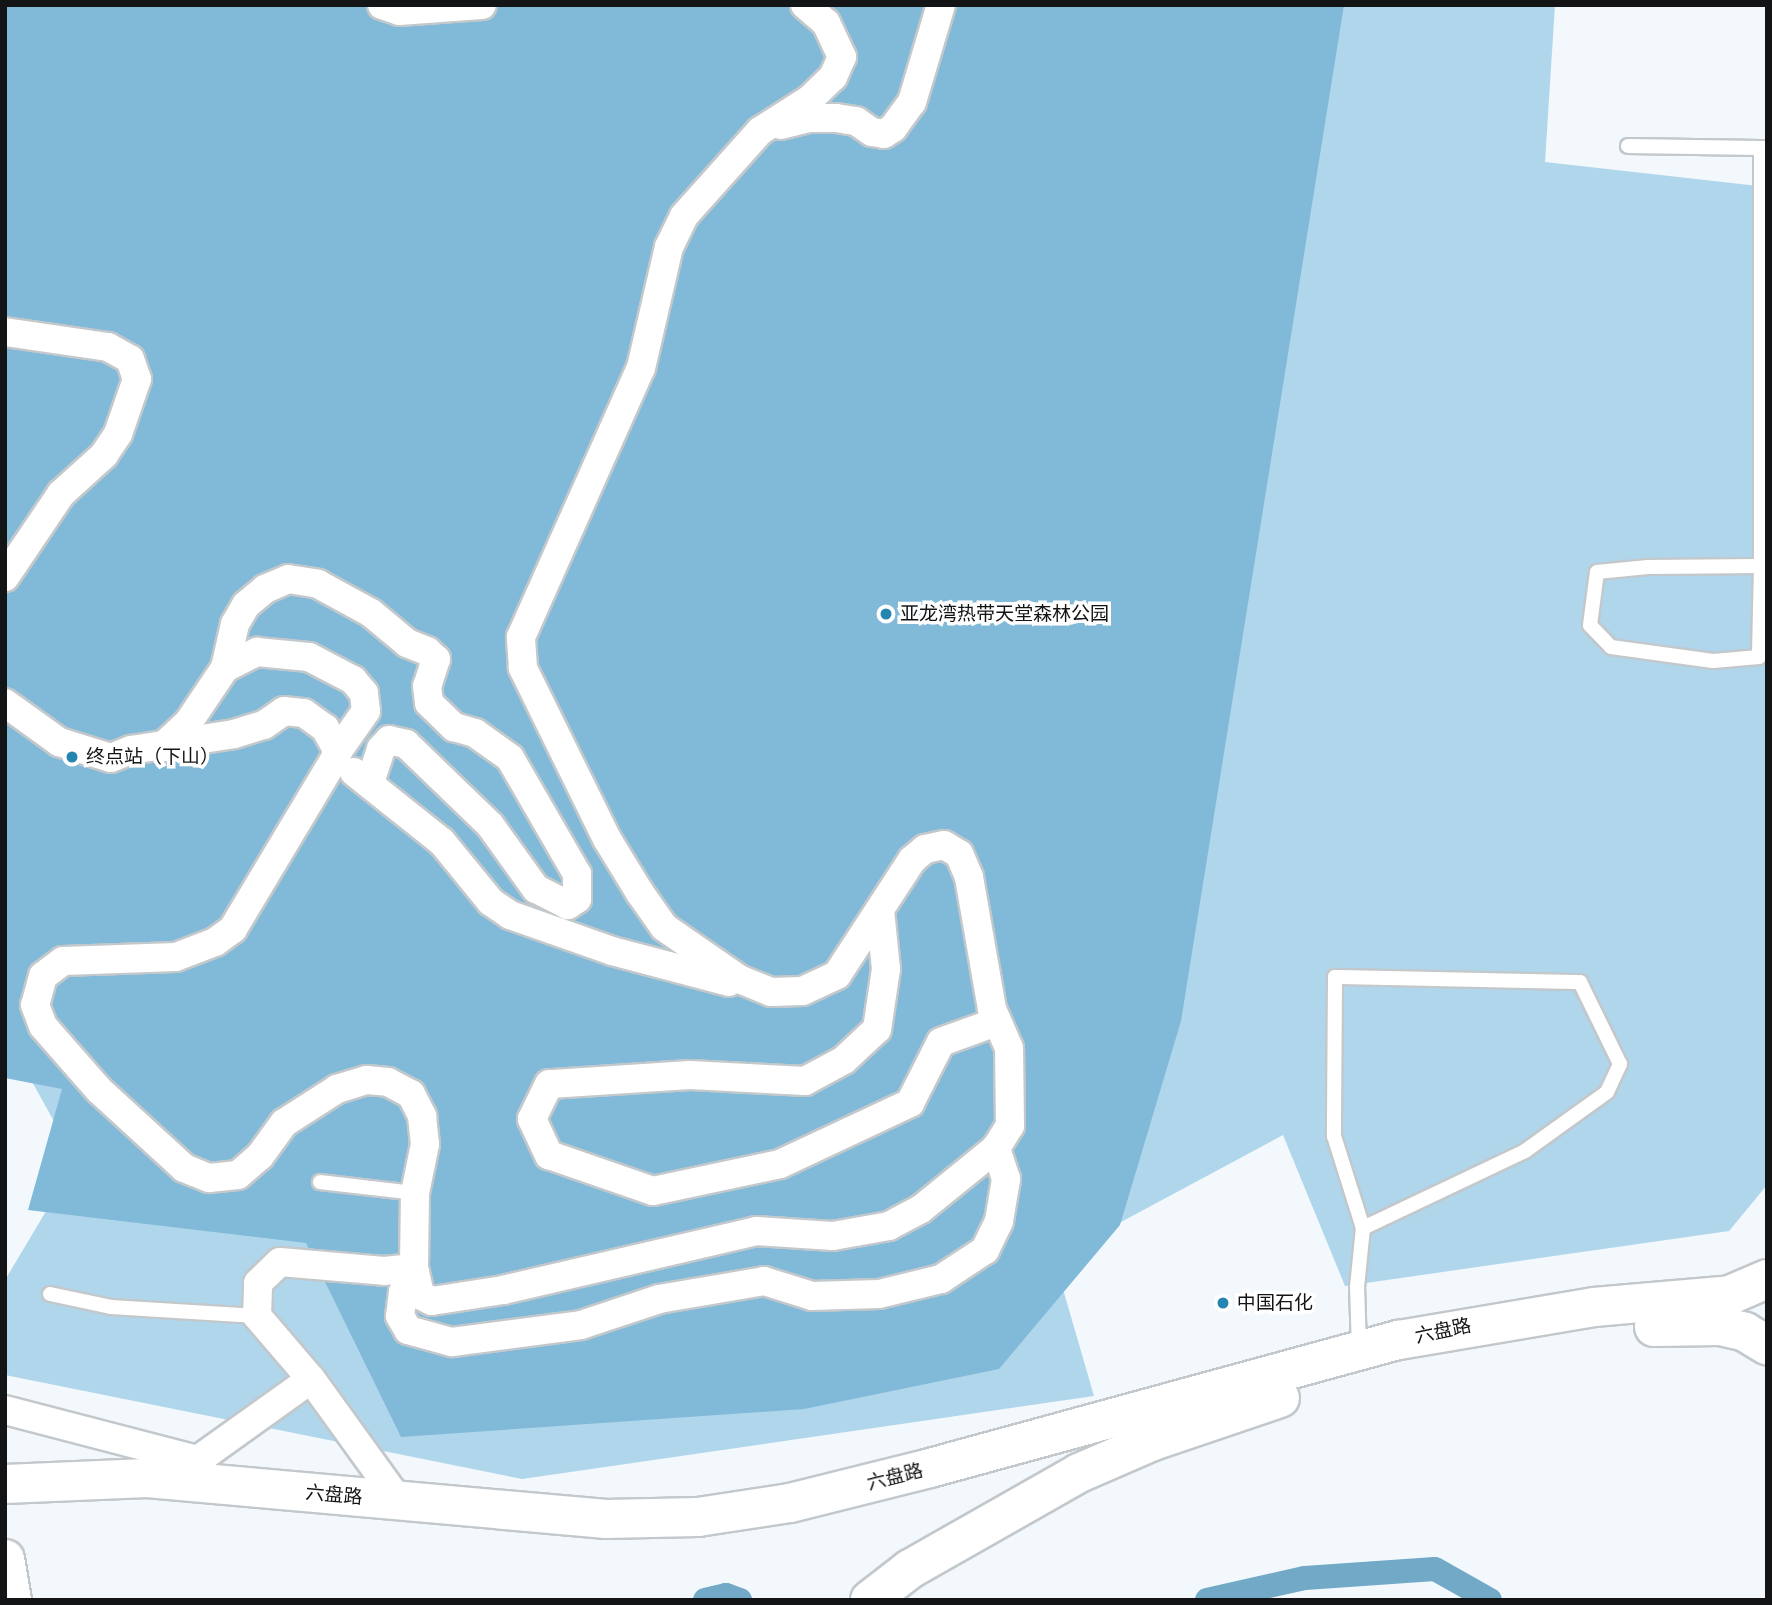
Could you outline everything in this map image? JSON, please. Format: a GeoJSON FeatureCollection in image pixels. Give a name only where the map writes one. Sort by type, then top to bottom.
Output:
{"type":"FeatureCollection","features":[{"type":"Feature","properties":{"kind":"main road","name":"六盘路"},"geometry":{"type":"LineString","coordinates":[[5,1484],[183,1470],[399,1501],[606,1519],[746,1511],[930,1468],[1359,1350],[1490,1321],[1730,1295],[1767,1279]]}},
{"type":"Feature","properties":{"kind":"main road","name":"六盘路"},"geometry":{"type":"LineString","coordinates":[[877,1594],[910,1569],[1079,1473],[1234,1410],[1390,1367],[1509,1343],[1679,1326],[1720,1326],[1745,1332],[1767,1345]]}},
{"type":"Feature","properties":{"kind":"main road"},"geometry":{"type":"LineString","coordinates":[[5,1559],[12,1600]]}},
{"type":"Feature","properties":{"kind":"street"},"geometry":{"type":"LineString","coordinates":[[382,5],[399,11],[482,5]]}},
{"type":"Feature","properties":{"kind":"street"},"geometry":{"type":"LineString","coordinates":[[771,992],[739,979],[664,927],[607,839],[537,703],[523,668],[521,644],[642,368],[669,247],[700,194],[760,131],[810,99],[833,77],[842,57],[826,23],[806,5]]}},
{"type":"Feature","properties":{"kind":"street"},"geometry":{"type":"LineString","coordinates":[[760,131],[809,118],[856,121],[872,132],[884,134],[893,128],[912,102],[941,5]]}},
{"type":"Feature","properties":{"kind":"street"},"geometry":{"type":"LineString","coordinates":[[5,332],[107,347],[130,359],[137,379],[118,434],[104,455],[61,494],[5,577]]}},
{"type":"Feature","properties":{"kind":"street"},"geometry":{"type":"LineString","coordinates":[[161,748],[188,723],[225,668],[235,624],[247,605],[265,589],[288,579],[318,584],[371,613],[398,637],[436,659],[427,686],[429,704],[454,727],[475,733],[510,758],[576,874],[580,888],[577,899],[568,905],[536,889],[490,825],[406,744],[389,740],[381,749],[370,782]]}},
{"type":"Feature","properties":{"kind":"street"},"geometry":{"type":"LineString","coordinates":[[5,704],[59,742],[111,758],[131,750],[161,748],[264,725],[284,711],[304,713],[325,728],[336,755],[442,842],[491,902],[510,915],[657,964],[771,992],[802,991],[837,975],[912,860],[925,849],[944,845],[959,854],[969,877],[996,1022],[1009,1048],[1010,1126],[996,1148],[921,1209],[889,1226],[833,1236],[756,1231],[447,1300],[432,1301],[421,1295],[414,1270],[415,1192],[425,1144],[422,1116],[411,1094],[388,1082],[367,1080],[313,1100],[284,1123],[260,1156],[238,1175],[209,1178],[184,1168],[145,1136],[68,1057],[43,1026],[35,1005],[43,976],[63,961],[176,957],[215,942],[233,929],[336,755],[366,711],[364,693],[353,680],[309,657],[257,652],[225,668]]}},
{"type":"Feature","properties":{"kind":"street"},"geometry":{"type":"LineString","coordinates":[[880,910],[886,969],[877,1029],[844,1060],[804,1081],[690,1075],[549,1084],[532,1119],[549,1155],[653,1191],[780,1164],[909,1103],[942,1042],[996,1022]]}},
{"type":"Feature","properties":{"kind":"street"},"geometry":{"type":"LineString","coordinates":[[414,1270],[403,1292],[400,1316],[408,1330],[452,1342],[581,1325],[659,1299],[764,1281],[812,1296],[879,1294],[941,1279],[985,1250],[999,1222],[1006,1179],[996,1148]]}},
{"type":"Feature","properties":{"kind":"street"},"geometry":{"type":"LineString","coordinates":[[399,1501],[311,1379],[257,1316],[258,1283],[280,1262],[384,1271],[414,1270]]}},
{"type":"Feature","properties":{"kind":"street"},"geometry":{"type":"LineString","coordinates":[[5,1410],[183,1470],[311,1379]]}},
{"type":"Feature","properties":{"kind":"lane"},"geometry":{"type":"LineString","coordinates":[[1628,146],[1764,148],[1764,566],[1759,657],[1713,661],[1611,648],[1590,625],[1597,572],[1764,566]]}},
{"type":"Feature","properties":{"kind":"lane"},"geometry":{"type":"LineString","coordinates":[[1359,1350],[1357,1287],[1363,1228],[1334,1136],[1335,977],[1580,982],[1620,1063],[1607,1092],[1525,1152],[1363,1228]]}},
{"type":"Feature","properties":{"kind":"lane"},"geometry":{"type":"LineString","coordinates":[[320,1182],[415,1192]]}},
{"type":"Feature","properties":{"kind":"lane"},"geometry":{"type":"LineString","coordinates":[[50,1294],[111,1307],[257,1316]]}},
{"type":"Feature","properties":{"kind":"shaded area","name":"亚龙湾热带天堂森林公园"},"geometry":{"type":"Polygon","coordinates":[[[5,5],[1555,5],[1545,162],[1767,187],[1767,1185],[1729,1231],[1345,1286],[1283,1135],[1054,1258],[1094,1396],[522,1479],[5,1375],[5,1280],[76,1161],[10,1042],[5,5]]]}},
{"type":"Feature","properties":{"kind":"shaded area","name":"亚龙湾热带天堂森林公园"},"geometry":{"type":"Polygon","coordinates":[[[5,5],[1344,5],[1181,1021],[1120,1225],[999,1369],[804,1409],[401,1437],[306,1243],[28,1210],[62,1089],[5,1078],[5,5]]]}},
{"type":"Feature","properties":{"kind":"waterway"},"geometry":{"type":"LineString","coordinates":[[1207,1600],[1305,1578],[1435,1569],[1490,1600]]}},
{"type":"Feature","properties":{"kind":"waterway"},"geometry":{"type":"LineString","coordinates":[[705,1600],[726,1595],[740,1600]]}},
{"type":"Feature","properties":{"kind":"place","name":"亚龙湾热带天堂森林公园"},"geometry":{"type":"Point","coordinates":[886,614]}},
{"type":"Feature","properties":{"kind":"place","name":"终点站（下山）"},"geometry":{"type":"Point","coordinates":[72,757]}},
{"type":"Feature","properties":{"kind":"place","name":"中国石化"},"geometry":{"type":"Point","coordinates":[1223,1303]}}]}
